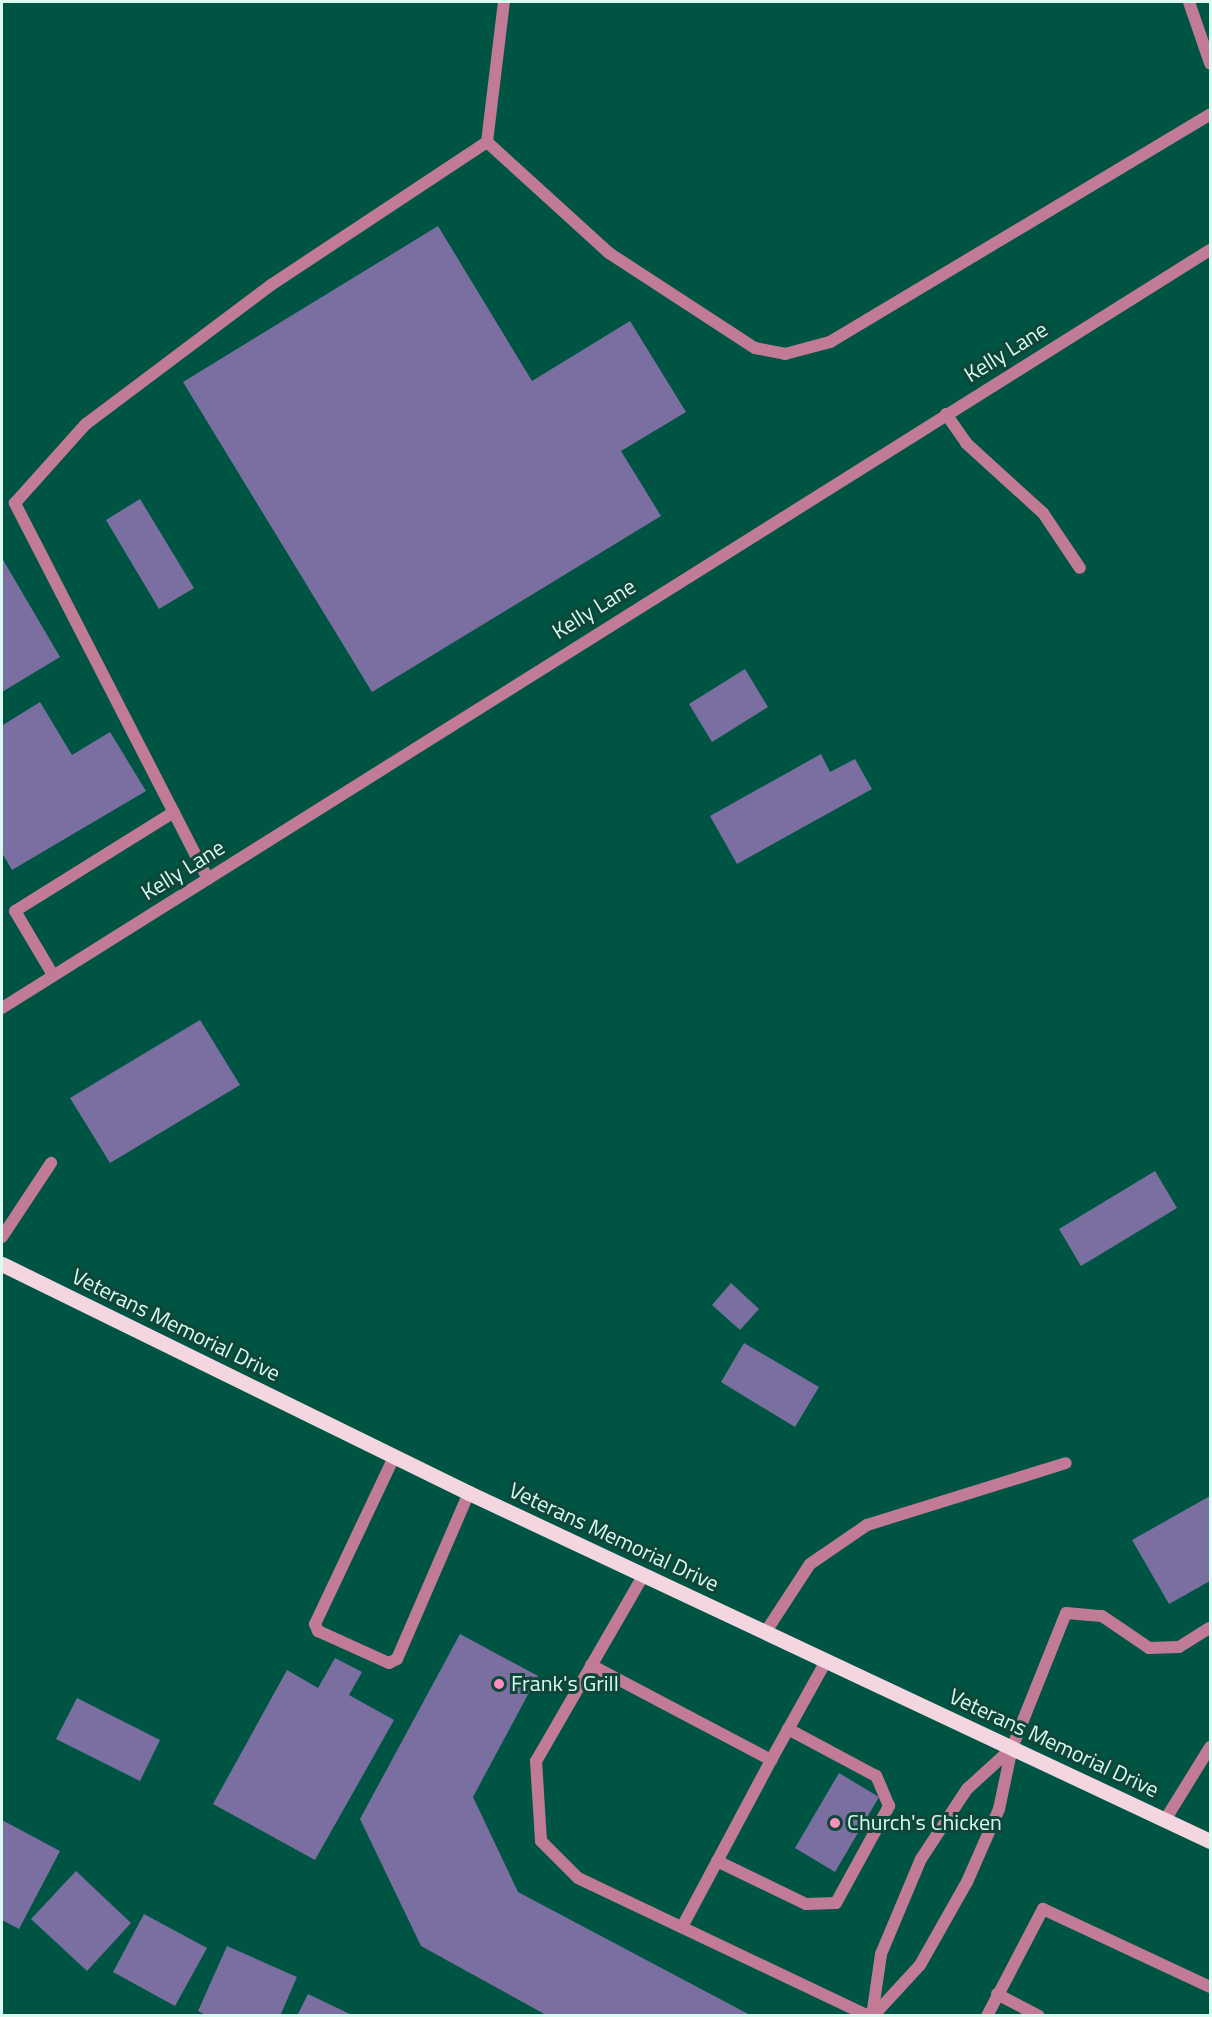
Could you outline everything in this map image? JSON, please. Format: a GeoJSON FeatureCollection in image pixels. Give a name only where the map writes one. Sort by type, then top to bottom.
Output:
{"type":"FeatureCollection","features":[{"type":"Feature","properties":{"kind":"main road","name":"Veterans Memorial Drive"},"geometry":{"type":"LineString","coordinates":[[2,1264],[643,1576],[1210,1841]]}},
{"type":"Feature","properties":{"kind":"street"},"geometry":{"type":"LineString","coordinates":[[208,879],[15,503],[86,424],[271,285],[487,142],[504,2]]}},
{"type":"Feature","properties":{"kind":"street"},"geometry":{"type":"LineString","coordinates":[[1189,2],[1210,63]]}},
{"type":"Feature","properties":{"kind":"street"},"geometry":{"type":"LineString","coordinates":[[487,142],[609,253],[755,348],[785,354],[830,342],[1210,115]]}},
{"type":"Feature","properties":{"kind":"street","name":"Kelly Lane"},"geometry":{"type":"LineString","coordinates":[[2,1008],[1210,250]]}},
{"type":"Feature","properties":{"kind":"street"},"geometry":{"type":"LineString","coordinates":[[946,414],[966,443],[1043,513],[1080,568]]}},
{"type":"Feature","properties":{"kind":"street"},"geometry":{"type":"LineString","coordinates":[[53,975],[15,911],[174,813]]}},
{"type":"Feature","properties":{"kind":"street"},"geometry":{"type":"LineString","coordinates":[[2,1237],[51,1163]]}},
{"type":"Feature","properties":{"kind":"street"},"geometry":{"type":"LineString","coordinates":[[394,1456],[315,1624],[318,1631],[389,1663],[397,1659],[470,1493]]}},
{"type":"Feature","properties":{"kind":"street"},"geometry":{"type":"LineString","coordinates":[[765,1633],[810,1564],[867,1525],[1066,1463]]}},
{"type":"Feature","properties":{"kind":"street"},"geometry":{"type":"LineString","coordinates":[[643,1576],[536,1761],[541,1841],[578,1878],[872,2016]]}},
{"type":"Feature","properties":{"kind":"street"},"geometry":{"type":"LineString","coordinates":[[872,2016],[920,1965],[967,1882],[999,1809],[1012,1748],[1066,1613],[1102,1616],[1149,1648],[1179,1647],[1210,1628]]}},
{"type":"Feature","properties":{"kind":"street"},"geometry":{"type":"LineString","coordinates":[[682,1927],[826,1661]]}},
{"type":"Feature","properties":{"kind":"street"},"geometry":{"type":"LineString","coordinates":[[591,1665],[771,1760]]}},
{"type":"Feature","properties":{"kind":"street"},"geometry":{"type":"LineString","coordinates":[[717,1861],[806,1904],[836,1904],[889,1806],[876,1776],[788,1729]]}},
{"type":"Feature","properties":{"kind":"street"},"geometry":{"type":"LineString","coordinates":[[1165,1820],[1210,1747]]}},
{"type":"Feature","properties":{"kind":"street"},"geometry":{"type":"LineString","coordinates":[[872,2016],[881,1954],[921,1859],[967,1789],[1012,1748]]}},
{"type":"Feature","properties":{"kind":"street"},"geometry":{"type":"LineString","coordinates":[[987,2016],[1043,1909],[1210,1987]]}},
{"type":"Feature","properties":{"kind":"street"},"geometry":{"type":"LineString","coordinates":[[997,1994],[1039,2016]]}},
{"type":"Feature","properties":{"kind":"building"},"geometry":{"type":"Polygon","coordinates":[[[438,226],[532,381],[630,321],[686,412],[621,451],[661,516],[372,692],[183,382],[438,226]]]}},
{"type":"Feature","properties":{"kind":"building"},"geometry":{"type":"Polygon","coordinates":[[[140,499],[194,588],[159,609],[106,520],[140,499]]]}},
{"type":"Feature","properties":{"kind":"building"},"geometry":{"type":"Polygon","coordinates":[[[2,558],[60,657],[2,692],[2,558]]]}},
{"type":"Feature","properties":{"kind":"building"},"geometry":{"type":"Polygon","coordinates":[[[745,669],[768,707],[712,742],[689,704],[745,669]]]}},
{"type":"Feature","properties":{"kind":"building"},"geometry":{"type":"Polygon","coordinates":[[[40,702],[72,755],[110,732],[146,791],[12,870],[2,853],[2,722],[3,725],[40,702]]]}},
{"type":"Feature","properties":{"kind":"building"},"geometry":{"type":"Polygon","coordinates":[[[821,754],[830,772],[855,759],[872,789],[737,864],[710,816],[821,754]]]}},
{"type":"Feature","properties":{"kind":"building"},"geometry":{"type":"Polygon","coordinates":[[[200,1020],[240,1085],[110,1163],[70,1098],[200,1020]]]}},
{"type":"Feature","properties":{"kind":"building"},"geometry":{"type":"Polygon","coordinates":[[[1155,1171],[1177,1208],[1081,1266],[1059,1229],[1155,1171]]]}},
{"type":"Feature","properties":{"kind":"building"},"geometry":{"type":"Polygon","coordinates":[[[731,1283],[759,1309],[740,1330],[712,1305],[731,1283]]]}},
{"type":"Feature","properties":{"kind":"building"},"geometry":{"type":"Polygon","coordinates":[[[744,1343],[819,1387],[795,1427],[721,1382],[744,1343]]]}},
{"type":"Feature","properties":{"kind":"building"},"geometry":{"type":"Polygon","coordinates":[[[1210,1496],[1210,1581],[1169,1604],[1132,1540],[1210,1496]]]}},
{"type":"Feature","properties":{"kind":"building"},"geometry":{"type":"Polygon","coordinates":[[[460,1634],[538,1676],[473,1797],[518,1892],[752,2016],[548,2016],[421,1946],[360,1819],[460,1634]]]}},
{"type":"Feature","properties":{"kind":"building"},"geometry":{"type":"Polygon","coordinates":[[[335,1658],[362,1672],[349,1695],[394,1720],[315,1860],[213,1804],[287,1670],[318,1688],[335,1658]]]}},
{"type":"Feature","properties":{"kind":"building"},"geometry":{"type":"Polygon","coordinates":[[[77,1698],[160,1740],[140,1781],[56,1739],[77,1698]]]}},
{"type":"Feature","properties":{"kind":"building"},"geometry":{"type":"Polygon","coordinates":[[[839,1773],[879,1797],[835,1872],[795,1848],[839,1773]]]}},
{"type":"Feature","properties":{"kind":"building"},"geometry":{"type":"Polygon","coordinates":[[[2,1820],[60,1851],[19,1929],[2,1920],[2,1820]]]}},
{"type":"Feature","properties":{"kind":"building"},"geometry":{"type":"Polygon","coordinates":[[[76,1871],[131,1923],[87,1971],[31,1919],[76,1871]]]}},
{"type":"Feature","properties":{"kind":"building"},"geometry":{"type":"Polygon","coordinates":[[[144,1914],[207,1948],[175,2006],[113,1972],[144,1914]]]}},
{"type":"Feature","properties":{"kind":"building"},"geometry":{"type":"Polygon","coordinates":[[[227,1946],[297,1977],[280,2016],[207,2016],[198,2011],[227,1946]]]}},
{"type":"Feature","properties":{"kind":"building"},"geometry":{"type":"Polygon","coordinates":[[[308,1994],[354,2016],[297,2016],[308,1994]]]}},
{"type":"Feature","properties":{"kind":"place","name":"Frank's Grill"},"geometry":{"type":"Point","coordinates":[499,1684]}},
{"type":"Feature","properties":{"kind":"place","name":"Church's Chicken"},"geometry":{"type":"Point","coordinates":[835,1823]}}]}
